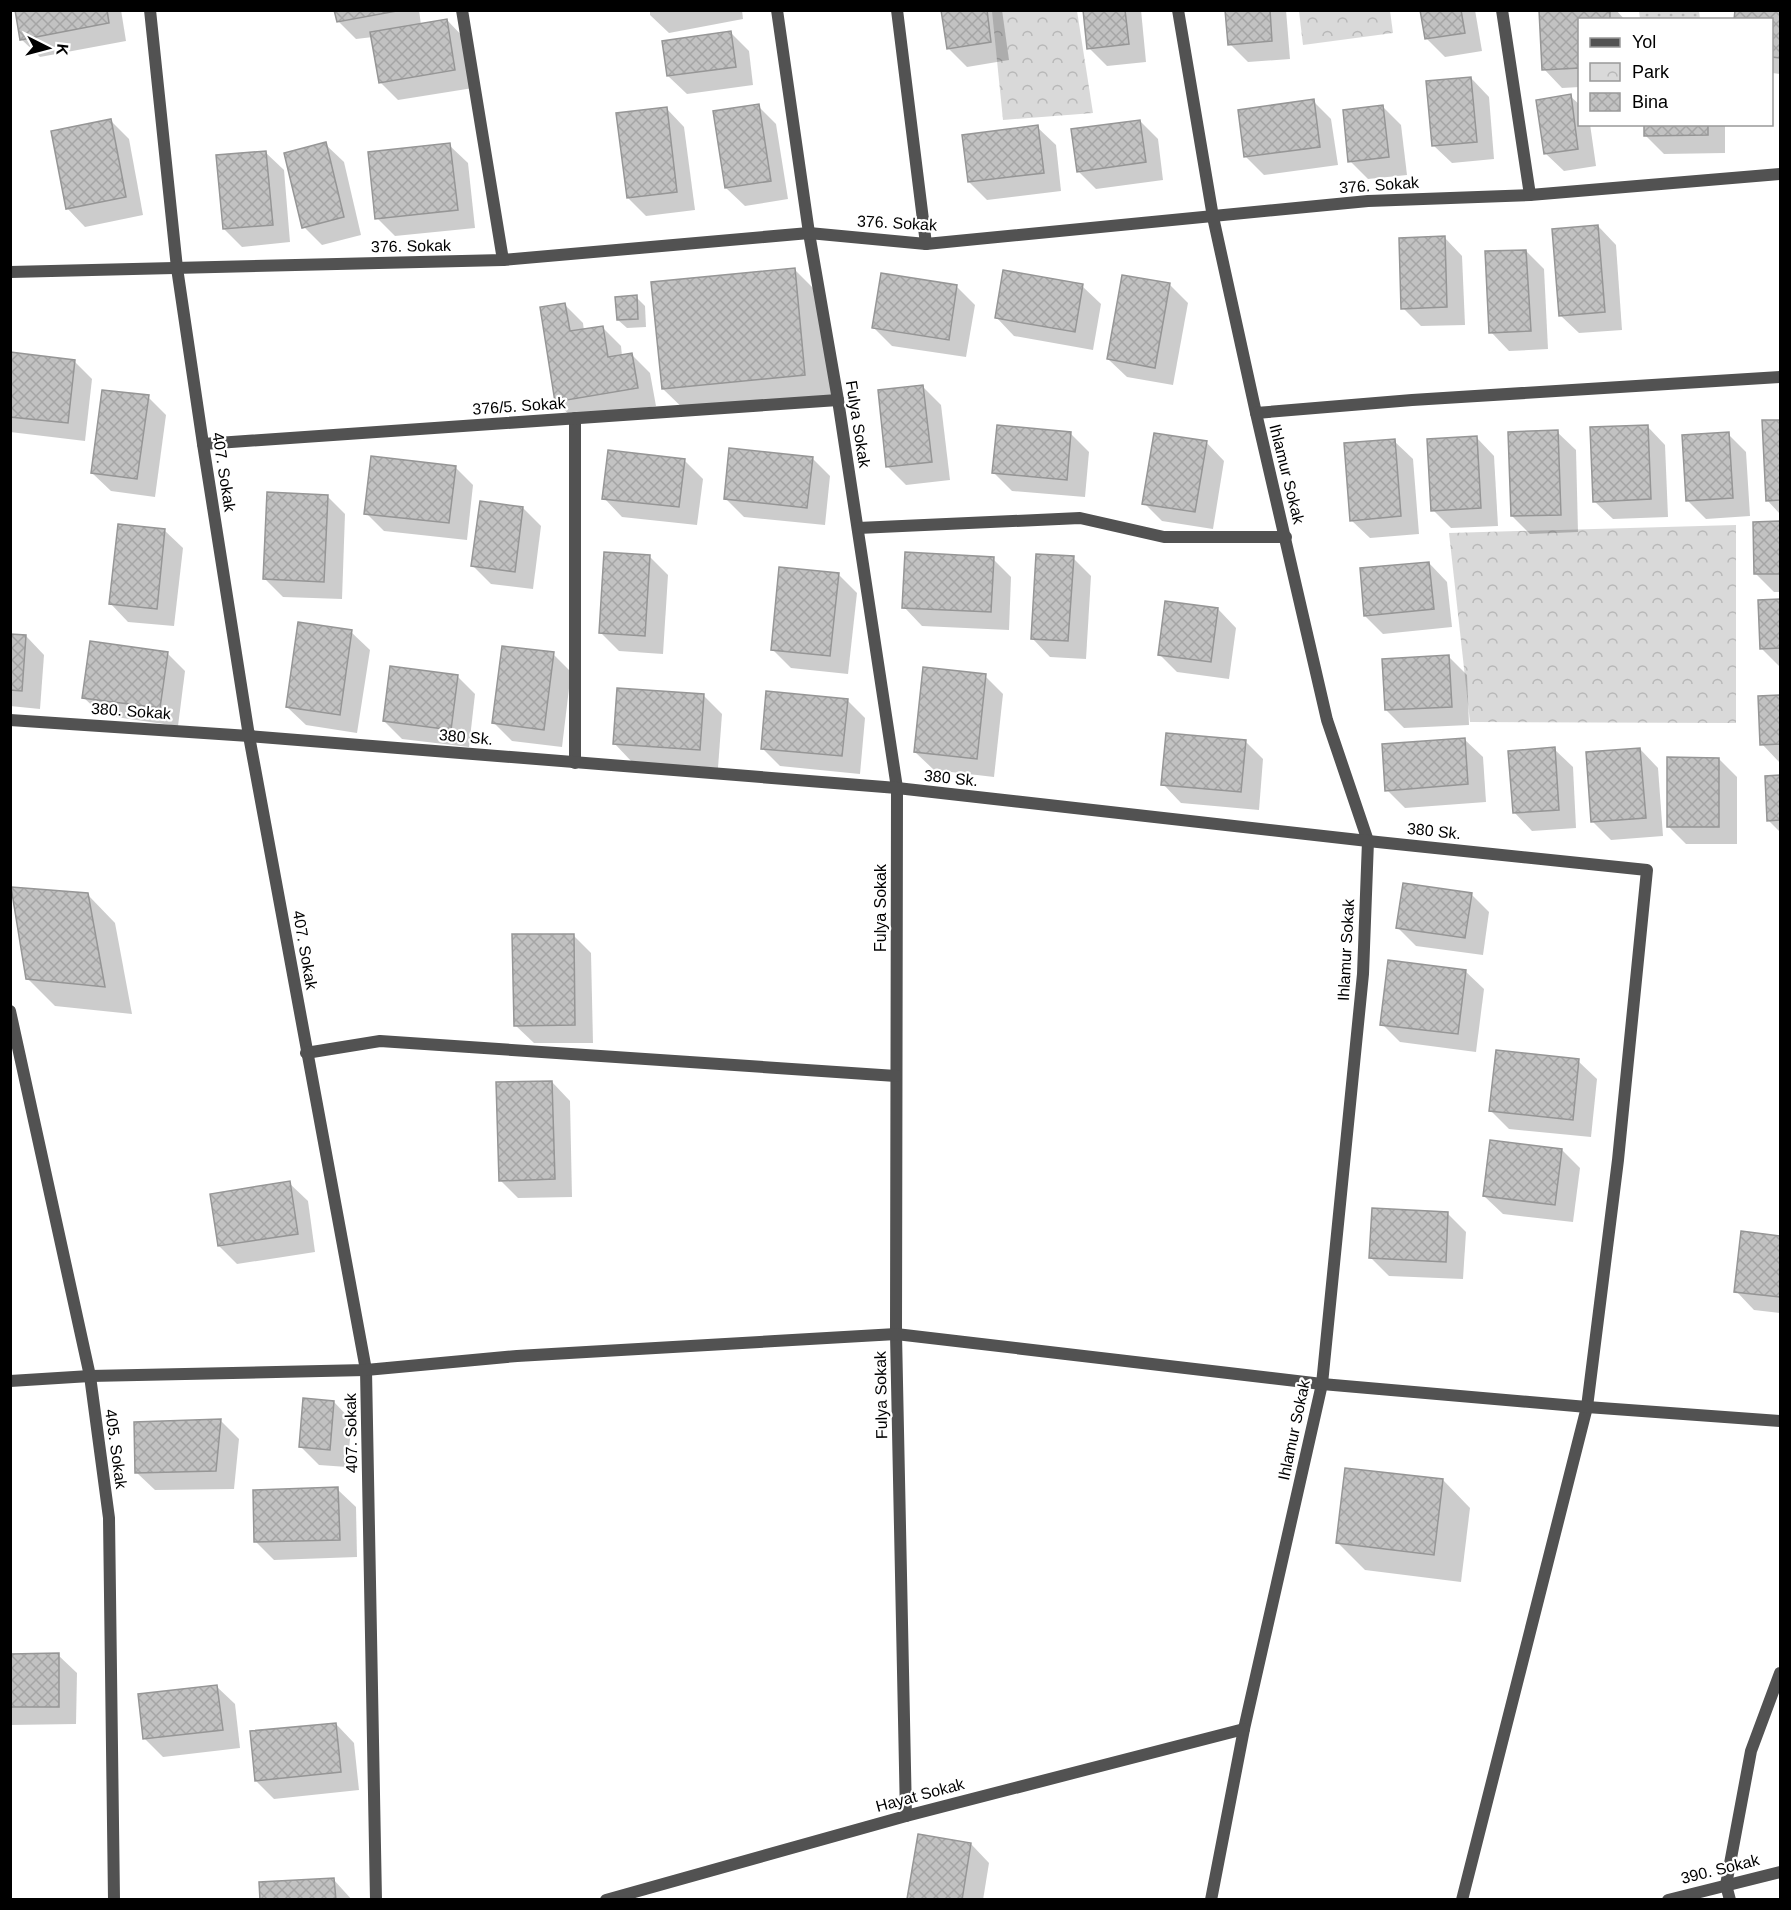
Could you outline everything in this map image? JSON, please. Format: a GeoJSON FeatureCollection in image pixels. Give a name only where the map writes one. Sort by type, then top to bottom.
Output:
{"type":"FeatureCollection","features":[{"type":"Feature","properties":{"kind":"street","name":"407. Sokak"},"geometry":{"type":"LineString","coordinates":[[150,10],[177,268],[249,736],[366,1370],[376,1899]]}},
{"type":"Feature","properties":{"kind":"street"},"geometry":{"type":"LineString","coordinates":[[462,10],[503,260]]}},
{"type":"Feature","properties":{"kind":"street","name":"Fulya Sokak"},"geometry":{"type":"LineString","coordinates":[[777,10],[809,233],[838,400],[897,788],[896,1334],[906,1816]]}},
{"type":"Feature","properties":{"kind":"street"},"geometry":{"type":"LineString","coordinates":[[897,10],[926,244]]}},
{"type":"Feature","properties":{"kind":"street","name":"Ihlamur Sokak"},"geometry":{"type":"LineString","coordinates":[[1178,10],[1213,217],[1256,413],[1327,720],[1368,841],[1363,974],[1322,1384],[1244,1729],[1211,1899]]}},
{"type":"Feature","properties":{"kind":"street"},"geometry":{"type":"LineString","coordinates":[[1502,10],[1530,195]]}},
{"type":"Feature","properties":{"kind":"street","name":"376. Sokak"},"geometry":{"type":"LineString","coordinates":[[10,272],[503,260],[809,233],[926,244],[1368,201],[1530,195],[1780,174]]}},
{"type":"Feature","properties":{"kind":"street"},"geometry":{"type":"LineString","coordinates":[[1256,413],[1412,400],[1780,377]]}},
{"type":"Feature","properties":{"kind":"street","name":"376/5. Sokak"},"geometry":{"type":"LineString","coordinates":[[203,444],[838,400]]}},
{"type":"Feature","properties":{"kind":"street"},"geometry":{"type":"LineString","coordinates":[[574,418],[575,763]]}},
{"type":"Feature","properties":{"kind":"street"},"geometry":{"type":"LineString","coordinates":[[858,528],[1080,518],[1164,537],[1286,537]]}},
{"type":"Feature","properties":{"kind":"street","name":"380. Sokak"},"geometry":{"type":"LineString","coordinates":[[10,720],[249,736]]}},
{"type":"Feature","properties":{"kind":"street","name":"380 Sk."},"geometry":{"type":"LineString","coordinates":[[249,736],[897,788],[1647,870],[1618,1160],[1587,1407]]}},
{"type":"Feature","properties":{"kind":"street","name":"405. Sokak"},"geometry":{"type":"LineString","coordinates":[[10,1011],[90,1376],[109,1518],[114,1899]]}},
{"type":"Feature","properties":{"kind":"street"},"geometry":{"type":"LineString","coordinates":[[306,1053],[381,1041],[896,1076]]}},
{"type":"Feature","properties":{"kind":"street"},"geometry":{"type":"LineString","coordinates":[[10,1380],[366,1370],[517,1356],[896,1334],[1322,1384],[1780,1421]]}},
{"type":"Feature","properties":{"kind":"street"},"geometry":{"type":"LineString","coordinates":[[1462,1899],[1587,1407]]}},
{"type":"Feature","properties":{"kind":"street"},"geometry":{"type":"LineString","coordinates":[[1730,1899],[1726,1885],[1751,1751],[1780,1672]]}},
{"type":"Feature","properties":{"kind":"street","name":"Hayat Sokak"},"geometry":{"type":"LineString","coordinates":[[606,1899],[906,1816],[1244,1729]]}},
{"type":"Feature","properties":{"kind":"street","name":"390. Sokak"},"geometry":{"type":"LineString","coordinates":[[1668,1899],[1780,1872]]}},
{"type":"Feature","properties":{"kind":"green space"},"geometry":{"type":"Polygon","coordinates":[[[992,11],[1077,11],[1093,113],[1003,120],[992,11]]]}},
{"type":"Feature","properties":{"kind":"green space"},"geometry":{"type":"Polygon","coordinates":[[[1299,11],[1390,11],[1393,33],[1303,45],[1299,11]]]}},
{"type":"Feature","properties":{"kind":"green space"},"geometry":{"type":"Polygon","coordinates":[[[1639,11],[1699,11],[1700,18],[1640,18],[1639,11]]]}},
{"type":"Feature","properties":{"kind":"green space"},"geometry":{"type":"Polygon","coordinates":[[[1736,525],[1736,723],[1470,722],[1449,533],[1736,525]]]}},
{"type":"Feature","properties":{"kind":"building"},"geometry":{"type":"Polygon","coordinates":[[[15,10],[107,10],[109,23],[20,40],[15,10]]]}},
{"type":"Feature","properties":{"kind":"building"},"geometry":{"type":"Polygon","coordinates":[[[334,10],[402,10],[337,22],[334,10]]]}},
{"type":"Feature","properties":{"kind":"building"},"geometry":{"type":"Polygon","coordinates":[[[941,10],[987,10],[991,42],[947,49],[941,10]]]}},
{"type":"Feature","properties":{"kind":"building"},"geometry":{"type":"Polygon","coordinates":[[[1083,10],[1125,10],[1129,44],[1087,49],[1083,10]]]}},
{"type":"Feature","properties":{"kind":"building"},"geometry":{"type":"Polygon","coordinates":[[[1225,10],[1270,10],[1272,41],[1228,45],[1225,10]]]}},
{"type":"Feature","properties":{"kind":"building"},"geometry":{"type":"Polygon","coordinates":[[[1420,10],[1461,10],[1465,33],[1425,39],[1420,10]]]}},
{"type":"Feature","properties":{"kind":"building"},"geometry":{"type":"Polygon","coordinates":[[[1539,10],[1610,10],[1610,18],[1578,18],[1578,68],[1542,70],[1539,10]]]}},
{"type":"Feature","properties":{"kind":"building"},"geometry":{"type":"Polygon","coordinates":[[[1735,10],[1780,10],[1780,58],[1773,57],[1773,18],[1734,18],[1735,10]]]}},
{"type":"Feature","properties":{"kind":"building"},"geometry":{"type":"Polygon","coordinates":[[[447,19],[455,70],[379,83],[370,32],[447,19]]]}},
{"type":"Feature","properties":{"kind":"building"},"geometry":{"type":"Polygon","coordinates":[[[731,31],[736,67],[667,76],[662,41],[731,31]]]}},
{"type":"Feature","properties":{"kind":"building"},"geometry":{"type":"Polygon","coordinates":[[[1471,77],[1477,142],[1432,146],[1426,81],[1471,77]]]}},
{"type":"Feature","properties":{"kind":"building"},"geometry":{"type":"Polygon","coordinates":[[[1571,94],[1578,149],[1544,154],[1536,100],[1571,94]]]}},
{"type":"Feature","properties":{"kind":"building"},"geometry":{"type":"Polygon","coordinates":[[[1314,99],[1320,147],[1244,157],[1238,110],[1314,99]]]}},
{"type":"Feature","properties":{"kind":"building"},"geometry":{"type":"Polygon","coordinates":[[[759,104],[771,181],[725,188],[713,111],[759,104]]]}},
{"type":"Feature","properties":{"kind":"building"},"geometry":{"type":"Polygon","coordinates":[[[1383,105],[1389,157],[1348,162],[1343,110],[1383,105]]]}},
{"type":"Feature","properties":{"kind":"building"},"geometry":{"type":"Polygon","coordinates":[[[667,107],[677,192],[627,198],[616,113],[667,107]]]}},
{"type":"Feature","properties":{"kind":"building"},"geometry":{"type":"Polygon","coordinates":[[[111,119],[126,197],[66,209],[51,131],[111,119]]]}},
{"type":"Feature","properties":{"kind":"building"},"geometry":{"type":"Polygon","coordinates":[[[1140,120],[1146,162],[1077,172],[1071,129],[1140,120]]]}},
{"type":"Feature","properties":{"kind":"building"},"geometry":{"type":"Polygon","coordinates":[[[1038,125],[1044,173],[968,182],[962,135],[1038,125]]]}},
{"type":"Feature","properties":{"kind":"building"},"geometry":{"type":"Polygon","coordinates":[[[1644,126],[1708,126],[1708,135],[1644,136],[1644,126]]]}},
{"type":"Feature","properties":{"kind":"building"},"geometry":{"type":"Polygon","coordinates":[[[326,142],[344,217],[302,228],[284,153],[326,142]]]}},
{"type":"Feature","properties":{"kind":"building"},"geometry":{"type":"Polygon","coordinates":[[[450,143],[458,210],[375,219],[368,152],[450,143]]]}},
{"type":"Feature","properties":{"kind":"building"},"geometry":{"type":"Polygon","coordinates":[[[266,151],[273,225],[223,229],[216,155],[266,151]]]}},
{"type":"Feature","properties":{"kind":"building"},"geometry":{"type":"Polygon","coordinates":[[[1598,225],[1605,312],[1559,316],[1552,229],[1598,225]]]}},
{"type":"Feature","properties":{"kind":"building"},"geometry":{"type":"Polygon","coordinates":[[[1445,236],[1447,307],[1401,309],[1399,238],[1445,236]]]}},
{"type":"Feature","properties":{"kind":"building"},"geometry":{"type":"Polygon","coordinates":[[[1526,250],[1531,331],[1489,333],[1485,251],[1526,250]]]}},
{"type":"Feature","properties":{"kind":"building"},"geometry":{"type":"Polygon","coordinates":[[[795,268],[805,375],[662,389],[651,282],[795,268]]]}},
{"type":"Feature","properties":{"kind":"building"},"geometry":{"type":"Polygon","coordinates":[[[1003,270],[1083,284],[1075,332],[995,318],[1003,270]]]}},
{"type":"Feature","properties":{"kind":"building"},"geometry":{"type":"Polygon","coordinates":[[[881,273],[957,285],[949,340],[872,328],[881,273]]]}},
{"type":"Feature","properties":{"kind":"building"},"geometry":{"type":"Polygon","coordinates":[[[1122,275],[1170,283],[1155,368],[1107,359],[1122,275]]]}},
{"type":"Feature","properties":{"kind":"building"},"geometry":{"type":"Polygon","coordinates":[[[637,295],[638,319],[617,320],[615,297],[637,295]]]}},
{"type":"Feature","properties":{"kind":"building"},"geometry":{"type":"Polygon","coordinates":[[[565,303],[570,331],[603,326],[608,357],[632,353],[638,388],[555,402],[540,307],[565,303]]]}},
{"type":"Feature","properties":{"kind":"building"},"geometry":{"type":"Polygon","coordinates":[[[10,352],[75,360],[68,423],[10,417],[10,352]]]}},
{"type":"Feature","properties":{"kind":"building"},"geometry":{"type":"Polygon","coordinates":[[[923,385],[932,462],[886,467],[878,390],[923,385]]]}},
{"type":"Feature","properties":{"kind":"building"},"geometry":{"type":"Polygon","coordinates":[[[102,390],[149,395],[137,479],[91,473],[102,390]]]}},
{"type":"Feature","properties":{"kind":"building"},"geometry":{"type":"Polygon","coordinates":[[[1762,420],[1780,420],[1780,500],[1766,501],[1762,420]]]}},
{"type":"Feature","properties":{"kind":"building"},"geometry":{"type":"Polygon","coordinates":[[[997,425],[1071,432],[1067,480],[992,473],[997,425]]]}},
{"type":"Feature","properties":{"kind":"building"},"geometry":{"type":"Polygon","coordinates":[[[1648,425],[1651,499],[1593,502],[1590,427],[1648,425]]]}},
{"type":"Feature","properties":{"kind":"building"},"geometry":{"type":"Polygon","coordinates":[[[1558,430],[1561,515],[1511,516],[1508,432],[1558,430]]]}},
{"type":"Feature","properties":{"kind":"building"},"geometry":{"type":"Polygon","coordinates":[[[1729,432],[1733,498],[1686,501],[1682,435],[1729,432]]]}},
{"type":"Feature","properties":{"kind":"building"},"geometry":{"type":"Polygon","coordinates":[[[1154,433],[1207,441],[1195,512],[1142,504],[1154,433]]]}},
{"type":"Feature","properties":{"kind":"building"},"geometry":{"type":"Polygon","coordinates":[[[1477,436],[1481,508],[1431,511],[1427,439],[1477,436]]]}},
{"type":"Feature","properties":{"kind":"building"},"geometry":{"type":"Polygon","coordinates":[[[1395,439],[1401,516],[1350,521],[1344,443],[1395,439]]]}},
{"type":"Feature","properties":{"kind":"building"},"geometry":{"type":"Polygon","coordinates":[[[729,448],[813,457],[807,508],[724,499],[729,448]]]}},
{"type":"Feature","properties":{"kind":"building"},"geometry":{"type":"Polygon","coordinates":[[[608,450],[685,459],[679,507],[602,499],[608,450]]]}},
{"type":"Feature","properties":{"kind":"building"},"geometry":{"type":"Polygon","coordinates":[[[371,456],[456,466],[449,523],[364,514],[371,456]]]}},
{"type":"Feature","properties":{"kind":"building"},"geometry":{"type":"Polygon","coordinates":[[[267,492],[328,495],[324,582],[263,579],[267,492]]]}},
{"type":"Feature","properties":{"kind":"building"},"geometry":{"type":"Polygon","coordinates":[[[480,501],[523,507],[515,572],[471,566],[480,501]]]}},
{"type":"Feature","properties":{"kind":"building"},"geometry":{"type":"Polygon","coordinates":[[[1780,521],[1780,574],[1754,574],[1753,522],[1780,521]]]}},
{"type":"Feature","properties":{"kind":"building"},"geometry":{"type":"Polygon","coordinates":[[[118,524],[165,529],[157,609],[109,604],[118,524]]]}},
{"type":"Feature","properties":{"kind":"building"},"geometry":{"type":"Polygon","coordinates":[[[604,552],[650,555],[645,636],[599,633],[604,552]]]}},
{"type":"Feature","properties":{"kind":"building"},"geometry":{"type":"Polygon","coordinates":[[[905,552],[994,557],[991,612],[902,608],[905,552]]]}},
{"type":"Feature","properties":{"kind":"building"},"geometry":{"type":"Polygon","coordinates":[[[1036,554],[1074,556],[1068,641],[1031,639],[1036,554]]]}},
{"type":"Feature","properties":{"kind":"building"},"geometry":{"type":"Polygon","coordinates":[[[1429,562],[1434,609],[1364,616],[1360,568],[1429,562]]]}},
{"type":"Feature","properties":{"kind":"building"},"geometry":{"type":"Polygon","coordinates":[[[779,567],[839,573],[830,656],[771,650],[779,567]]]}},
{"type":"Feature","properties":{"kind":"building"},"geometry":{"type":"Polygon","coordinates":[[[1780,599],[1780,648],[1760,649],[1758,600],[1780,599]]]}},
{"type":"Feature","properties":{"kind":"building"},"geometry":{"type":"Polygon","coordinates":[[[1165,601],[1218,608],[1211,662],[1158,655],[1165,601]]]}},
{"type":"Feature","properties":{"kind":"building"},"geometry":{"type":"Polygon","coordinates":[[[298,622],[352,630],[340,715],[286,707],[298,622]]]}},
{"type":"Feature","properties":{"kind":"building"},"geometry":{"type":"Polygon","coordinates":[[[10,634],[26,635],[22,691],[10,690],[10,634]]]}},
{"type":"Feature","properties":{"kind":"building"},"geometry":{"type":"Polygon","coordinates":[[[90,641],[168,652],[160,708],[82,698],[90,641]]]}},
{"type":"Feature","properties":{"kind":"building"},"geometry":{"type":"Polygon","coordinates":[[[502,646],[554,652],[544,730],[492,723],[502,646]]]}},
{"type":"Feature","properties":{"kind":"building"},"geometry":{"type":"Polygon","coordinates":[[[1449,655],[1452,707],[1385,710],[1382,659],[1449,655]]]}},
{"type":"Feature","properties":{"kind":"building"},"geometry":{"type":"Polygon","coordinates":[[[390,666],[458,675],[451,730],[383,721],[390,666]]]}},
{"type":"Feature","properties":{"kind":"building"},"geometry":{"type":"Polygon","coordinates":[[[923,667],[986,674],[977,759],[914,752],[923,667]]]}},
{"type":"Feature","properties":{"kind":"building"},"geometry":{"type":"Polygon","coordinates":[[[617,688],[704,694],[700,750],[613,744],[617,688]]]}},
{"type":"Feature","properties":{"kind":"building"},"geometry":{"type":"Polygon","coordinates":[[[766,691],[848,699],[842,756],[761,749],[766,691]]]}},
{"type":"Feature","properties":{"kind":"building"},"geometry":{"type":"Polygon","coordinates":[[[1780,695],[1780,744],[1760,745],[1758,696],[1780,695]]]}},
{"type":"Feature","properties":{"kind":"building"},"geometry":{"type":"Polygon","coordinates":[[[1166,733],[1246,740],[1241,792],[1161,785],[1166,733]]]}},
{"type":"Feature","properties":{"kind":"building"},"geometry":{"type":"Polygon","coordinates":[[[1465,738],[1468,784],[1385,791],[1382,744],[1465,738]]]}},
{"type":"Feature","properties":{"kind":"building"},"geometry":{"type":"Polygon","coordinates":[[[1555,747],[1559,810],[1513,813],[1508,751],[1555,747]]]}},
{"type":"Feature","properties":{"kind":"building"},"geometry":{"type":"Polygon","coordinates":[[[1640,748],[1646,818],[1591,822],[1586,752],[1640,748]]]}},
{"type":"Feature","properties":{"kind":"building"},"geometry":{"type":"Polygon","coordinates":[[[1667,757],[1719,758],[1719,827],[1667,827],[1667,757]]]}},
{"type":"Feature","properties":{"kind":"building"},"geometry":{"type":"Polygon","coordinates":[[[1780,775],[1780,820],[1767,821],[1765,776],[1780,775]]]}},
{"type":"Feature","properties":{"kind":"building"},"geometry":{"type":"Polygon","coordinates":[[[1403,883],[1472,893],[1465,938],[1396,928],[1403,883]]]}},
{"type":"Feature","properties":{"kind":"building"},"geometry":{"type":"Polygon","coordinates":[[[11,887],[88,893],[105,987],[26,979],[11,887]]]}},
{"type":"Feature","properties":{"kind":"building"},"geometry":{"type":"Polygon","coordinates":[[[512,934],[574,934],[575,1025],[514,1026],[512,934]]]}},
{"type":"Feature","properties":{"kind":"building"},"geometry":{"type":"Polygon","coordinates":[[[1388,960],[1466,970],[1458,1034],[1380,1025],[1388,960]]]}},
{"type":"Feature","properties":{"kind":"building"},"geometry":{"type":"Polygon","coordinates":[[[1496,1050],[1579,1059],[1573,1120],[1489,1111],[1496,1050]]]}},
{"type":"Feature","properties":{"kind":"building"},"geometry":{"type":"Polygon","coordinates":[[[552,1081],[555,1179],[499,1181],[496,1082],[552,1081]]]}},
{"type":"Feature","properties":{"kind":"building"},"geometry":{"type":"Polygon","coordinates":[[[1490,1140],[1562,1149],[1555,1205],[1483,1196],[1490,1140]]]}},
{"type":"Feature","properties":{"kind":"building"},"geometry":{"type":"Polygon","coordinates":[[[290,1181],[298,1234],[218,1246],[210,1194],[290,1181]]]}},
{"type":"Feature","properties":{"kind":"building"},"geometry":{"type":"Polygon","coordinates":[[[1372,1208],[1448,1212],[1446,1262],[1369,1258],[1372,1208]]]}},
{"type":"Feature","properties":{"kind":"building"},"geometry":{"type":"Polygon","coordinates":[[[1741,1231],[1780,1236],[1780,1297],[1734,1292],[1741,1231]]]}},
{"type":"Feature","properties":{"kind":"building"},"geometry":{"type":"Polygon","coordinates":[[[303,1398],[334,1401],[330,1450],[299,1447],[303,1398]]]}},
{"type":"Feature","properties":{"kind":"building"},"geometry":{"type":"Polygon","coordinates":[[[221,1419],[216,1471],[135,1473],[134,1422],[221,1419]]]}},
{"type":"Feature","properties":{"kind":"building"},"geometry":{"type":"Polygon","coordinates":[[[1345,1468],[1443,1479],[1434,1555],[1336,1543],[1345,1468]]]}},
{"type":"Feature","properties":{"kind":"building"},"geometry":{"type":"Polygon","coordinates":[[[338,1487],[340,1540],[254,1542],[253,1490],[338,1487]]]}},
{"type":"Feature","properties":{"kind":"building"},"geometry":{"type":"Polygon","coordinates":[[[59,1653],[59,1707],[10,1707],[10,1654],[59,1653]]]}},
{"type":"Feature","properties":{"kind":"building"},"geometry":{"type":"Polygon","coordinates":[[[217,1685],[223,1730],[143,1739],[138,1694],[217,1685]]]}},
{"type":"Feature","properties":{"kind":"building"},"geometry":{"type":"Polygon","coordinates":[[[336,1723],[341,1772],[255,1781],[250,1731],[336,1723]]]}},
{"type":"Feature","properties":{"kind":"building"},"geometry":{"type":"Polygon","coordinates":[[[918,1834],[971,1843],[962,1900],[907,1899],[918,1834]]]}},
{"type":"Feature","properties":{"kind":"building"},"geometry":{"type":"Polygon","coordinates":[[[334,1878],[336,1900],[260,1900],[259,1882],[334,1878]]]}}]}
